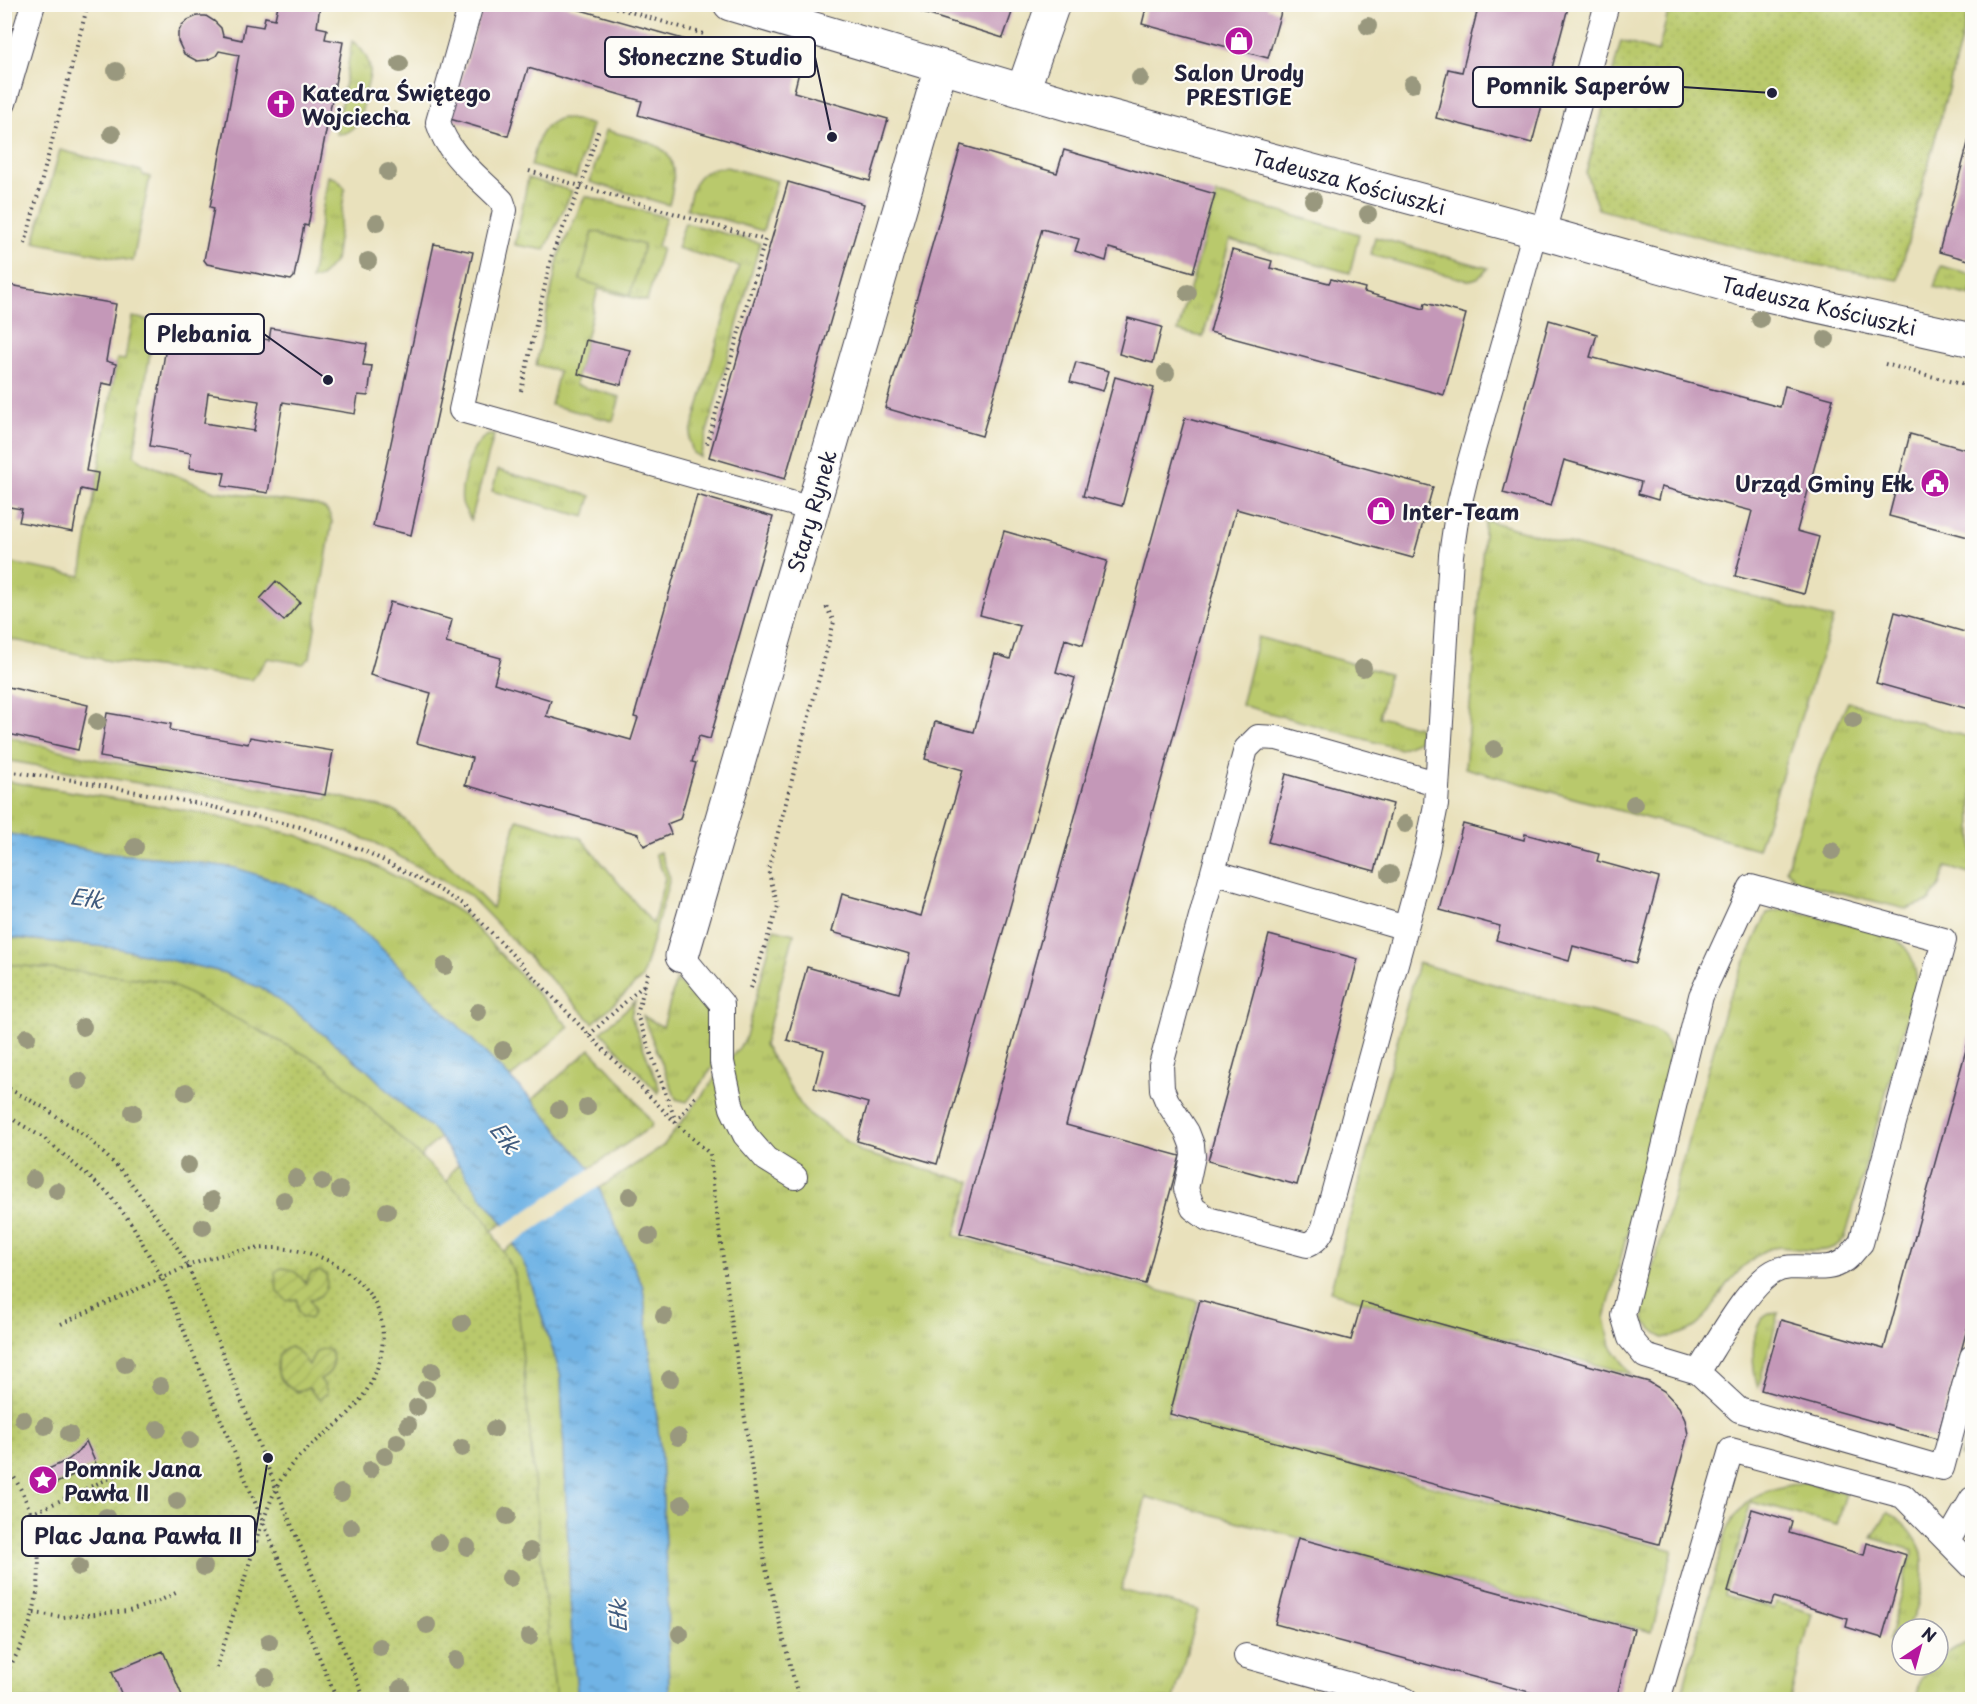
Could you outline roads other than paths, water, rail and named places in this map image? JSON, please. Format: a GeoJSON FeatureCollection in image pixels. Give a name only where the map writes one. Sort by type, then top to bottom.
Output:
{"type":"FeatureCollection","features":[{"type":"Feature","properties":{"kind":"street","name":"Tadeusza Kościuszki"},"geometry":{"type":"LineString","coordinates":[[730,4],[1101,114],[1745,290],[1972,340]]}},
{"type":"Feature","properties":{"kind":"street"},"geometry":{"type":"LineString","coordinates":[[1023,90],[1053,4]]}},
{"type":"Feature","properties":{"kind":"street","name":"Stary Rynek"},"geometry":{"type":"LineString","coordinates":[[682,956],[941,67]]}},
{"type":"Feature","properties":{"kind":"lane"},"geometry":{"type":"LineString","coordinates":[[4,103],[33,4]]}},
{"type":"Feature","properties":{"kind":"lane"},"geometry":{"type":"LineString","coordinates":[[471,4],[438,122],[442,137],[453,153],[502,201],[505,210],[461,410],[812,509]]}},
{"type":"Feature","properties":{"kind":"lane"},"geometry":{"type":"LineString","coordinates":[[1437,783],[1277,738],[1258,737],[1246,749],[1161,1065],[1162,1089],[1192,1145],[1193,1156],[1186,1189],[1193,1208],[1208,1219],[1307,1245],[1320,1236],[1324,1227],[1427,850],[1436,805],[1451,555],[1457,514],[1469,464],[1607,4]]}},
{"type":"Feature","properties":{"kind":"lane"},"geometry":{"type":"LineString","coordinates":[[1212,872],[1406,928]]}},
{"type":"Feature","properties":{"kind":"lane"},"geometry":{"type":"LineString","coordinates":[[1698,1372],[1752,1289],[1774,1271],[1801,1266],[1827,1267],[1843,1262],[1860,1243],[1944,940],[1751,887],[1701,996],[1623,1316],[1630,1338],[1645,1356],[1698,1372],[1739,1410],[1942,1468],[1972,1357]]}},
{"type":"Feature","properties":{"kind":"lane"},"geometry":{"type":"LineString","coordinates":[[682,956],[722,1004],[722,1062],[732,1108],[745,1135],[766,1159],[795,1177]]}},
{"type":"Feature","properties":{"kind":"lane"},"geometry":{"type":"LineString","coordinates":[[1658,1700],[1731,1450],[1903,1496],[1972,1566]]}},
{"type":"Feature","properties":{"kind":"lane"},"geometry":{"type":"LineString","coordinates":[[1948,1541],[1972,1499]]}},
{"type":"Feature","properties":{"kind":"lane"},"geometry":{"type":"LineString","coordinates":[[1246,1656],[1406,1700]]}},
{"type":"Feature","properties":{"kind":"water","name":"Ełk"},"geometry":{"type":"Polygon","coordinates":[[[4,833],[104,853],[165,858],[236,868],[310,895],[336,910],[376,943],[532,1100],[590,1168],[643,1287],[661,1457],[669,1699],[578,1699],[572,1641],[561,1376],[527,1270],[514,1244],[503,1223],[435,1131],[404,1106],[368,1071],[297,1013],[263,989],[222,972],[117,948],[5,937],[4,833]]]}},
{"type":"Feature","properties":{"kind":"place","name":"Salon Urody PRESTIGE"},"geometry":{"type":"Point","coordinates":[1239,41]}},
{"type":"Feature","properties":{"kind":"place","name":"Pomnik Saperów"},"geometry":{"type":"Point","coordinates":[1772,93]}},
{"type":"Feature","properties":{"kind":"place","name":"Katedra Świętego Wojciecha"},"geometry":{"type":"Point","coordinates":[281,104]}},
{"type":"Feature","properties":{"kind":"place","name":"Słoneczne Studio"},"geometry":{"type":"Point","coordinates":[832,137]}},
{"type":"Feature","properties":{"kind":"place","name":"Plebania"},"geometry":{"type":"Point","coordinates":[328,380]}},
{"type":"Feature","properties":{"kind":"place","name":"Urząd Gminy Ełk"},"geometry":{"type":"Point","coordinates":[1935,483]}},
{"type":"Feature","properties":{"kind":"place","name":"Inter-Team"},"geometry":{"type":"Point","coordinates":[1381,511]}},
{"type":"Feature","properties":{"kind":"place","name":"Plac Jana Pawła II"},"geometry":{"type":"Point","coordinates":[268,1458]}},
{"type":"Feature","properties":{"kind":"place","name":"Pomnik Jana Pawła II"},"geometry":{"type":"Point","coordinates":[43,1480]}}]}
